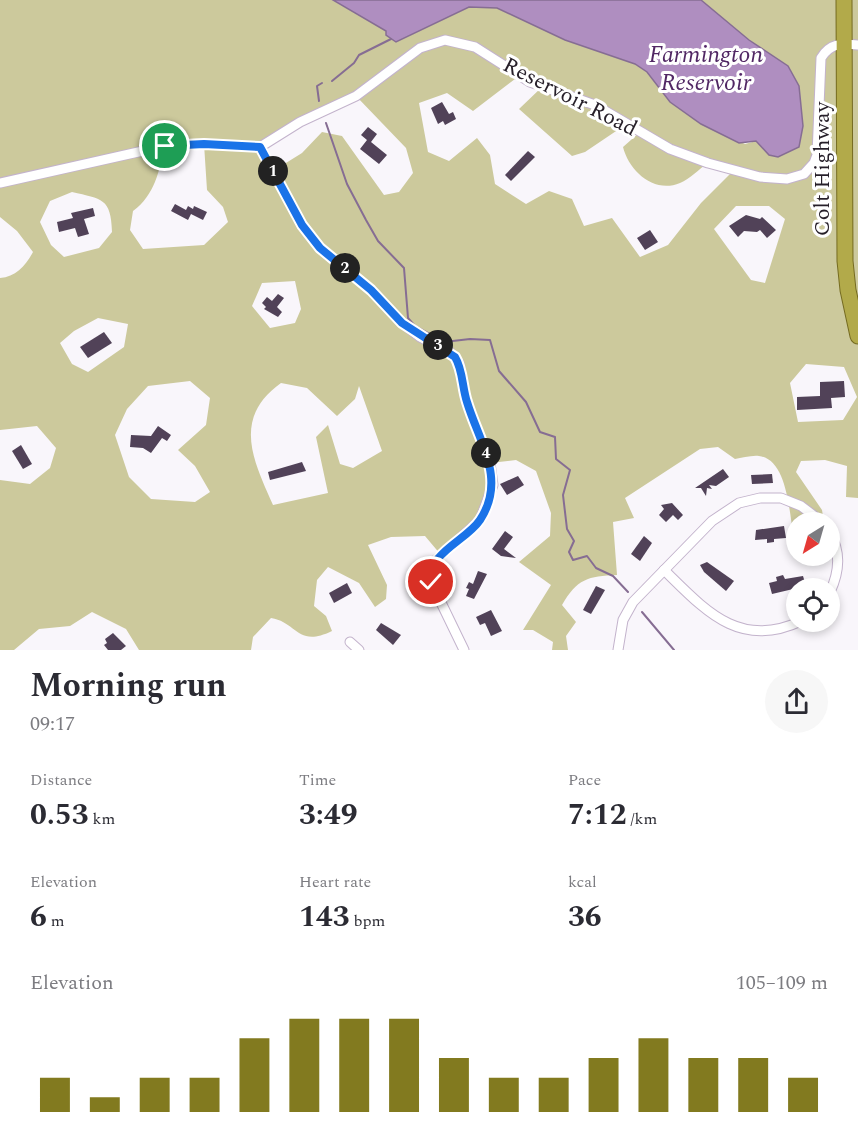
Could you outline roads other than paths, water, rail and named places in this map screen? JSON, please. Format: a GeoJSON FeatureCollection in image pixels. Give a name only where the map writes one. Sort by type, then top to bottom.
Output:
{"type":"FeatureCollection","features":[{"type":"Feature","properties":{"kind":"highway","name":"Colt Highway"},"geometry":{"type":"LineString","coordinates":[[844,0],[851,45],[845,261],[848,290],[858,336]]}},
{"type":"Feature","properties":{"kind":"street","name":"Reservoir Road"},"geometry":{"type":"LineString","coordinates":[[260,147],[300,122],[356,96],[427,44],[451,40],[475,47],[530,82],[595,105],[654,140],[689,157],[760,177],[788,179],[804,174],[814,163],[819,146],[820,62],[829,48],[851,45]]}},
{"type":"Feature","properties":{"kind":"street"},"geometry":{"type":"LineString","coordinates":[[0,183],[165,146],[204,144],[260,147],[302,225],[320,248],[371,290],[402,323],[420,337],[450,351],[459,363],[466,401],[490,463],[493,485],[480,520],[436,560],[431,570],[434,588],[464,650]]}},
{"type":"Feature","properties":{"kind":"street"},"geometry":{"type":"LineString","coordinates":[[618,650],[623,620],[633,602],[719,514],[739,503],[760,498],[781,498],[801,506],[809,512]]}},
{"type":"Feature","properties":{"kind":"street"},"geometry":{"type":"LineString","coordinates":[[664,570],[722,622],[745,629],[768,631],[786,626]]}},
{"type":"Feature","properties":{"kind":"street"},"geometry":{"type":"LineString","coordinates":[[350,642],[359,650]]}},
{"type":"Feature","properties":{"kind":"water","name":"Farmington Reservoir"},"geometry":{"type":"Polygon","coordinates":[[[333,0],[701,0],[749,40],[788,66],[799,86],[803,126],[799,147],[778,157],[769,155],[756,141],[739,143],[701,124],[670,102],[647,72],[635,64],[565,40],[497,8],[469,7],[396,42],[386,35],[386,31],[333,0]]]}},
{"type":"Feature","properties":{"kind":"waterway"},"geometry":{"type":"LineString","coordinates":[[332,81],[354,63],[359,55],[391,39]]}},
{"type":"Feature","properties":{"kind":"waterway"},"geometry":{"type":"LineString","coordinates":[[319,101],[317,86],[322,83]]}},
{"type":"Feature","properties":{"kind":"waterway"},"geometry":{"type":"LineString","coordinates":[[326,123],[347,184],[366,220],[378,241],[404,268],[408,318],[415,326],[444,342],[470,339],[490,340],[499,371],[526,402],[540,432],[555,437],[556,459],[570,470],[563,495],[567,529],[574,541],[569,552],[573,560],[587,556],[596,568],[613,576],[628,592]]}},
{"type":"Feature","properties":{"kind":"waterway"},"geometry":{"type":"LineString","coordinates":[[642,612],[674,650]]}}]}
